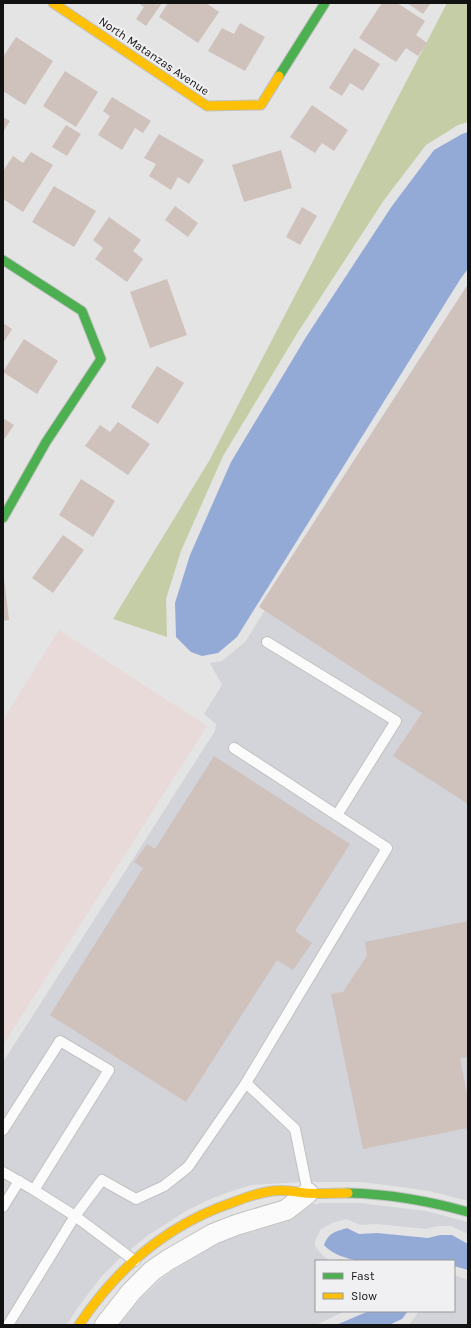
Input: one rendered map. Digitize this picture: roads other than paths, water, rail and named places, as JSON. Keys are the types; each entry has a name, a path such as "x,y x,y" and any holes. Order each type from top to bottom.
{"street":[{"name":"North Matanzas Avenue","path":"53,3 207,106 260,106 325,3"},
{"path":"3,260 82,311 101,359 46,442 3,518"},
{"path":"79,1325 97,1299 134,1261 155,1244 192,1220 230,1202 279,1190 308,1193 327,1192 386,1195 427,1201 468,1212"},
{"path":"105,1325 131,1292 168,1260 213,1234 236,1225 286,1210 308,1193"}],"lane":[{"path":"267,642 396,721 337,815"},
{"path":"8,1325 75,1216 102,1180 136,1199 164,1186 188,1167 246,1083 388,848 234,748"},
{"path":"3,1130 60,1041 109,1070 34,1190"},
{"path":"246,1083 295,1129 308,1193"},
{"path":"3,1172 75,1216 134,1261 149,1275"},
{"path":"3,1207 19,1181"}],"water":[{"path":"468,132 468,269 237,637 218,653 202,656 191,652 176,637 175,603 190,555 231,462 306,337 392,206 434,150"},
{"path":"347,1228 359,1234 377,1233 428,1238 440,1235 452,1235 468,1244 468,1270 455,1266 455,1260 356,1260 345,1257 336,1254 324,1245 328,1237"},
{"path":"367,1312 407,1312 402,1319 389,1325 336,1325"}]}
